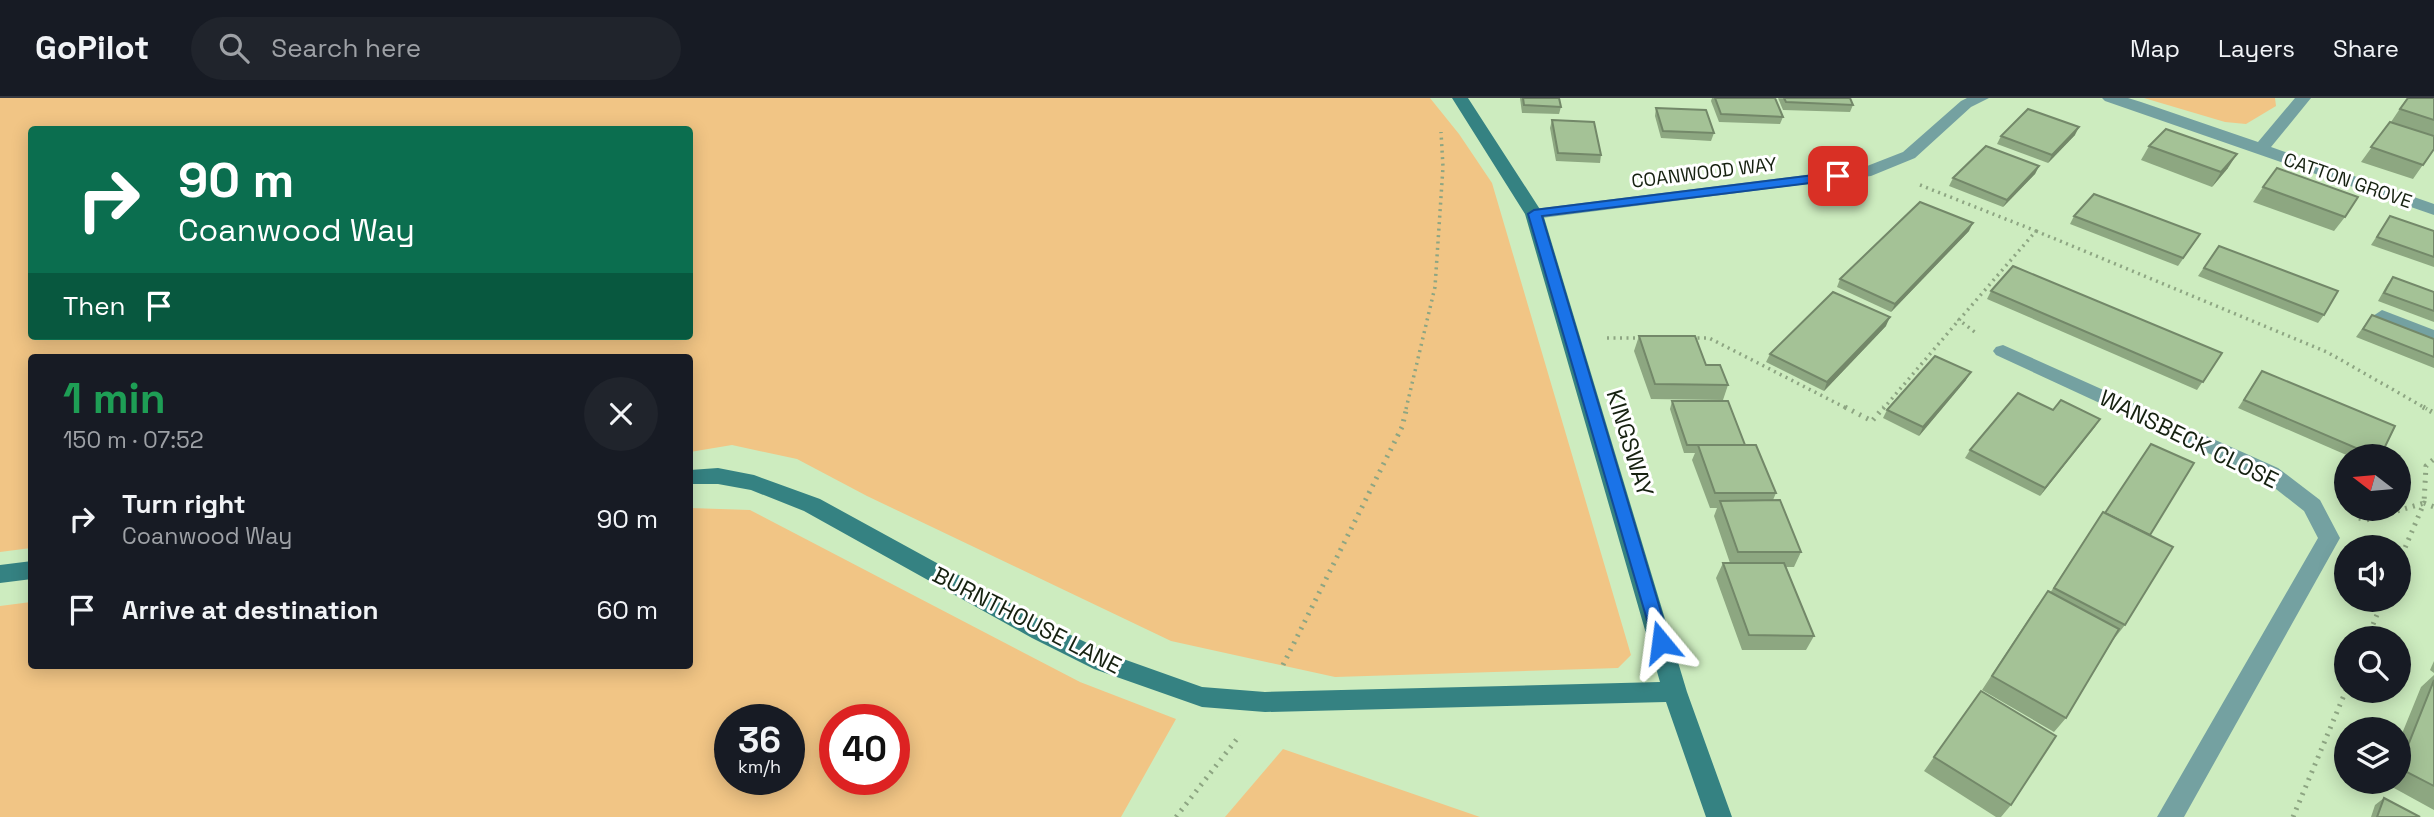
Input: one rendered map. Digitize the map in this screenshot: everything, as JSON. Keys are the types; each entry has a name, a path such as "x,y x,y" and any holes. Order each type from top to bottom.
{"street":[{"name":"COANWOOD WAY","path":"1534,214 1865,173 1909,155 1966,104 1981,98"},
{"path":"2110,98 2136,104 2262,149 2302,98"},
{"name":"KINGSWAY","path":"1461,99 1534,214 1675,692 1719,817"},
{"name":"CATTON GROVE","path":"2262,149 2434,210"},
{"path":"2382,316 2434,337"},
{"name":"WANSBECK CLOSE","path":"2003,351 2270,473 2312,506 2329,538 2170,817"},
{"name":"BURNTHOUSE LANE","path":"693,477 718,476 754,483 812,505 1103,663 1202,697 1265,702 1675,692"},
{"path":"0,574 28,570"}],"path":[{"path":"1176,817 1265,702 1402,426 1434,287 1443,167 1441,117 1461,99"},
{"path":"1878,169 2036,231 2327,352 2434,413"},
{"path":"1682,338 1709,338 1872,421 2036,231"},
{"path":"1959,320 2003,351"},
{"path":"1572,338 1654,338"},
{"path":"2410,535 2424,503 2426,466 2434,459"},
{"path":"2312,506 2365,520 2424,503 2434,507"},
{"path":"2293,817 2341,703"}],"shaded area":[{"path":"0,98 1430,98 1459,134 1492,183 1631,655 1618,668 1335,677 1171,641 867,496 797,459 732,445 693,452 693,354 28,354 28,548 0,552"},
{"path":"2144,98 2275,98 2276,106 2246,124 2225,122"},
{"path":"693,508 750,510 1080,682 1176,719 1121,817 0,817 0,606 28,602 28,669 693,669"},
{"path":"1283,749 1480,817 1225,817"}],"building":[{"path":"1523,98 1559,98 1561,107 1524,105"},
{"path":"1715,98 1775,98 1783,117 1721,114"},
{"path":"1784,98 1850,98 1853,105 1786,102"},
{"path":"2408,98 2434,98 2434,120 2400,109"},
{"path":"1656,108 1706,110 1714,133 1663,131"},
{"path":"2028,109 2079,127 2052,155 2001,136"},
{"path":"1552,120 1594,122 1601,155 1558,153"},
{"path":"2390,122 2434,136 2434,149 2423,165 2371,147"},
{"path":"2166,129 2237,154 2221,172 2149,146"},
{"path":"1986,146 2039,166 2007,200 1953,178"},
{"path":"2277,168 2358,197 2345,217 2263,187"},
{"path":"2094,194 2200,234 2183,258 2074,216"},
{"path":"1920,202 1973,223 1895,304 1840,279"},
{"path":"2390,216 2434,231 2434,257 2377,237"},
{"path":"2219,246 2338,291 2324,315 2204,268"},
{"path":"2013,266 2222,353 2203,382 1991,291"},
{"path":"2393,277 2434,292 2434,311 2384,293"},
{"path":"1833,292 1890,317 1827,382 1770,354"},
{"path":"2372,315 2434,339 2434,357 2363,329"},
{"path":"1639,336 1695,336 1706,365 1720,365 1728,385 1655,384"},
{"path":"1935,356 1971,372 1923,427 1887,410"},
{"path":"2262,371 2395,426 2386,444 2347,444 2244,400"},
{"path":"2018,393 2053,410 2061,400 2100,419 2045,488 1970,450"},
{"path":"1672,401 1728,401 1745,445 1687,445"},
{"path":"2151,444 2194,463 2150,535 2105,513"},
{"path":"1698,445 1756,445 1776,493 1715,493"},
{"path":"1780,500 1801,552 1738,552 1720,501"},
{"path":"2103,512 2173,547 2125,625 2054,588"},
{"path":"1723,563 1784,563 1814,636 1749,635"},
{"path":"2048,591 2119,629 2066,718 1992,676"},
{"path":"2434,680 2434,786 2411,774 2411,738"},
{"path":"1981,691 2056,736 2011,805 1934,757"},
{"path":"2384,798 2420,817 2377,817"}],"route":[{"path":"1661,642 1534,214 1838,176"}]}
